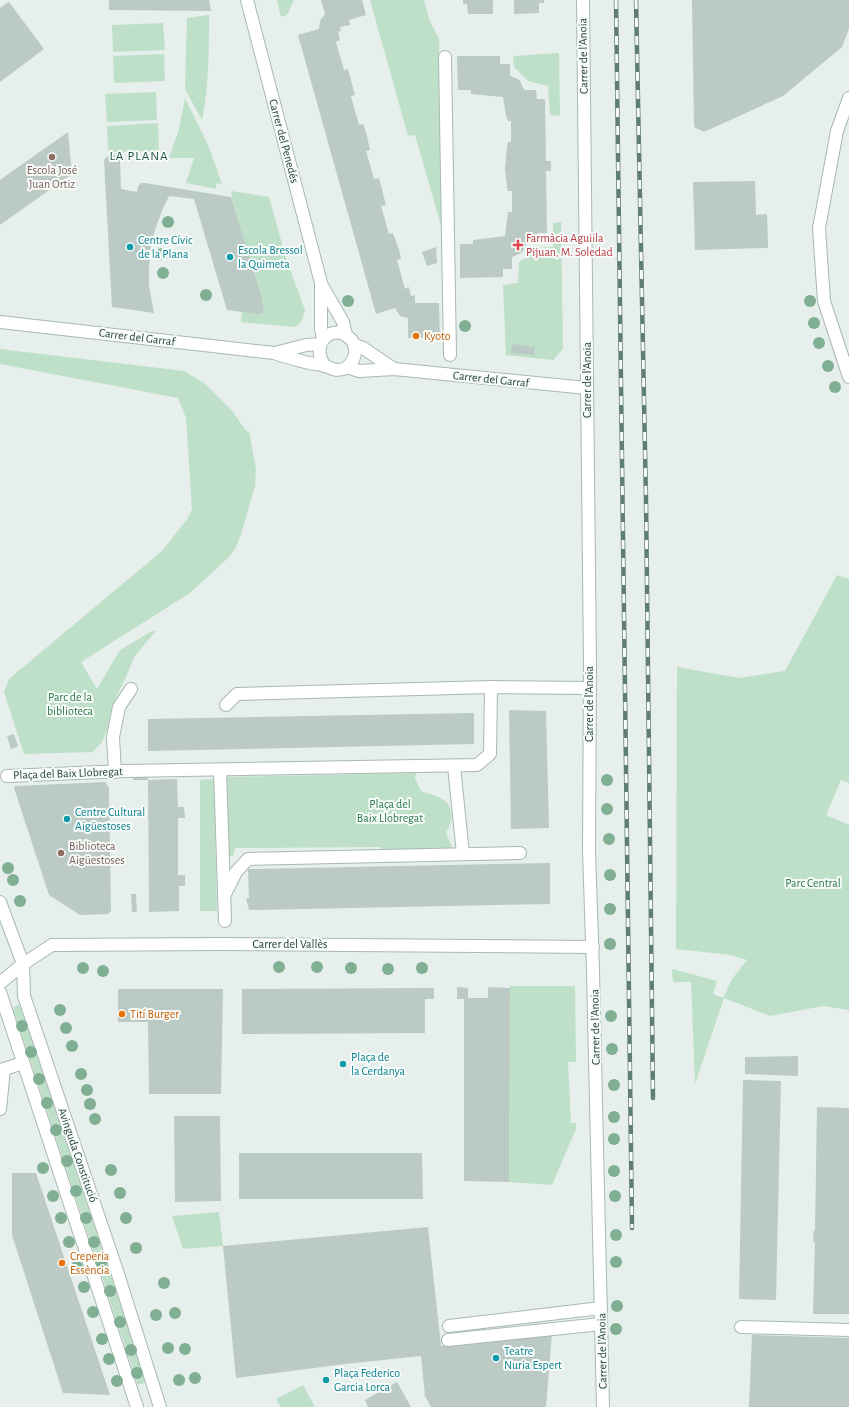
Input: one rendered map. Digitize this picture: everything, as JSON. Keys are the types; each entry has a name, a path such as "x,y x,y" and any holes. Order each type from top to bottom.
{"street":[{"name":"Carrer del Penedés","path":"247,0 321,283 344,322 346,335"},
{"name":"Carrer de l'Anoia","path":"583,0 587,388 589,851 593,947 603,1407"},
{"path":"445,57 450,355"},
{"path":"849,98 837,132 819,228 824,301 849,376"},
{"name":"Carrer del Penedés","path":"321,283 320,329 322,342"},
{"name":"Carrer del Garraf","path":"0,322 274,354 336,370 347,367 359,371 394,369 587,388"},
{"name":"Carrer del Garraf","path":"274,354 322,342 328,335 340,333 346,335 354,345 363,348 394,369"},
{"path":"322,342 319,356 325,366"},
{"path":"347,367 355,358 354,345"},
{"path":"226,705 237,694 491,687 589,688"},
{"name":"Plaça del Baix Llobregat","path":"7,776 115,772 477,765 490,754 491,687"},
{"path":"115,772 113,736 119,707 131,689"},
{"path":"454,766 463,854"},
{"path":"220,770 225,921"},
{"path":"224,896 236,872 248,859 520,853"},
{"name":"Avinguda Constitució","path":"0,902 23,964 24,996 115,1263 160,1407"},
{"name":"Carrer del Vallès","path":"0,983 23,964 52,945 220,944 593,947"},
{"name":"Avinguda Constitució","path":"0,992 137,1407"},
{"path":"0,1109 4,1069 23,1063"},
{"path":"449,1326 601,1308"},
{"path":"448,1340 601,1324"},
{"path":"741,1327 849,1330"}],"green space":[{"path":"277,0 294,0 287,15 281,17"},
{"path":"370,0 424,0 429,19 439,39 442,229 415,135 408,136"},
{"path":"209,15 209,55 202,120 185,89 187,18"},
{"path":"163,23 165,50 113,52 112,25"},
{"path":"559,53 560,116 550,115 548,86 528,81 514,67 513,56"},
{"path":"164,54 165,81 114,83 113,56"},
{"path":"156,92 157,120 107,122 105,94"},
{"path":"185,98 209,147 222,184 215,183 217,189 186,183 194,158 169,158 179,129"},
{"path":"158,123 159,151 108,152 107,126"},
{"path":"231,191 269,197 286,258 305,310 302,320 294,327 241,322 242,312 261,314 264,309 231,197"},
{"path":"561,222 563,349 553,360 506,355 503,285 518,283 519,262 530,255 533,248 553,247 553,223"},
{"name":"Parc de la biblioteca","path":"0,349 184,371 204,383 233,412 246,431 249,431 256,469 255,486 242,531 236,547 229,557 190,593 81,662 97,689 120,650 154,630 155,632 134,657 113,704 107,730 102,742 93,752 24,754 4,692 9,679 162,551 188,518 192,509 186,418 178,398 0,364"},
{"name":"Parc Central","path":"837,575 849,579 849,783 841,780 826,815 849,825 849,1010 823,1006 770,1016 724,998 695,1084 691,982 673,982 672,969 717,981 713,994 723,998 732,979 747,960 731,955 676,949 677,667 739,678 785,671"},
{"name":"Plaça del Baix Llobregat","path":"416,773 415,778 421,791 440,798 446,802 451,810 452,814 449,828 446,832 454,853 389,854 380,847 235,848 233,856 228,856 226,777"},
{"path":"214,779 217,911 200,911 200,780"},
{"path":"510,986 575,986 576,1062 568,1062 571,1123 576,1123 576,1129 552,1185 509,1182"},
{"path":"17,1005 20,1006 147,1382 138,1385 14,1011 14,1007"},
{"path":"219,1212 223,1246 183,1249 172,1216"},
{"path":"303,1385 315,1407 281,1407 276,1399"}],"building":[{"path":"109,0 209,0 211,11 109,10"},
{"path":"321,0 362,0 366,15 349,20 350,25 340,27 341,31 338,32 340,40 336,42 344,70 348,69 355,95 351,96 359,125 363,124 366,132 370,150 366,151 374,179 379,178 386,205 381,206 389,234 393,233 399,250 401,259 397,260 405,289 409,287 411,296 415,295 415,303 439,303 440,337 408,338 408,318 400,316 395,308 376,314 298,35 319,29 320,21 325,14"},
{"path":"463,0 493,0 493,14 468,14 467,4 463,4"},
{"path":"514,0 544,0 544,3 539,3 539,13 514,14"},
{"path":"692,0 849,0 849,29 842,47 783,96 704,132 694,127"},
{"path":"9,2 44,49 0,82 0,8"},
{"path":"457,56 500,56 500,64 510,64 510,76 520,81 524,90 536,90 537,99 545,99 546,161 551,161 551,171 546,171 547,233 538,233 539,243 526,243 525,248 521,253 512,257 512,269 503,269 503,277 460,278 460,244 473,244 473,240 505,236 508,212 512,212 512,191 508,191 505,169 507,146 508,142 511,142 511,121 508,121 506,115 503,97 471,94 471,90 458,90"},
{"path":"68,132 72,174 0,225 0,180"},
{"path":"114,154 119,157 120,161 121,189 137,192 138,186 141,183 145,183 231,197 262,299 264,309 261,314 227,310 194,199 169,196 154,233 150,251 149,286 154,313 112,307 104,160 109,155"},
{"path":"755,181 756,215 767,214 768,248 695,250 693,182"},
{"path":"436,247 437,263 427,266 422,252"},
{"path":"512,344 535,347 534,355 511,353"},
{"path":"509,710 546,711 549,828 511,829"},
{"path":"474,713 474,744 148,751 148,719"},
{"path":"14,734 18,746 11,749 7,736"},
{"path":"133,775 148,776 148,780 133,780"},
{"path":"177,779 178,807 184,807 185,818 178,818 178,875 185,875 185,886 179,886 179,911 149,912 148,780"},
{"name":"Centre Cultural Aigüestoses","path":"105,782 109,788 111,911 108,914 80,915 49,895 14,788 15,786"},
{"path":"550,863 550,904 249,910 246,898 249,898 248,869"},
{"path":"131,894 136,894 137,912 132,912"},
{"path":"457,987 468,988 468,998 488,998 488,987 510,988 509,1182 464,1181 464,999 457,999"},
{"path":"434,988 434,999 425,999 425,1033 242,1034 242,989"},
{"path":"118,989 223,989 221,1094 149,1094 148,1022 118,1022"},
{"path":"798,1056 798,1076 745,1074 745,1057"},
{"path":"743,1080 781,1081 776,1300 739,1299"},
{"path":"817,1107 849,1108 849,1314 813,1314 815,1242 813,1242 815,1230"},
{"path":"174,1116 220,1116 221,1201 175,1202"},
{"path":"239,1153 422,1153 423,1199 239,1199"},
{"path":"12,1173 36,1173 110,1395 63,1393 12,1235"},
{"path":"428,1227 441,1346 552,1333 546,1407 431,1407 425,1396 421,1356 236,1378 223,1246"},
{"path":"752,1335 849,1338 849,1407 749,1407"},
{"path":"397,1382 411,1407 368,1407 365,1400"}],"railway":[{"path":"616,0 632,1228"},
{"path":"636,0 646,500 653,1098"}],"place":[{"name":"Escola José Juan Ortiz","path":"52,157"},
{"name":"Farmàcia Aguiila Pijuan, M. Soledad","path":"518,245"},
{"name":"Centre Cívic de la Plana","path":"130,247"},
{"name":"Escola Bressol la Quimeta","path":"230,257"},
{"name":"Kyoto","path":"416,336"},
{"name":"Centre Cultural Aigüestoses","path":"67,819"},
{"name":"Biblioteca Aigüestoses","path":"61,853"},
{"name":"Tití Burger","path":"122,1014"},
{"name":"Plaça de la Cerdanya","path":"343,1064"},
{"name":"Creperia Essència","path":"62,1263"},
{"name":"Teatre Nuria Espert","path":"496,1358"},
{"name":"Plaça Federico Garcia Lorca","path":"326,1380"}],"district":[{"name":"LA PLANA","path":"139,155"}]}
